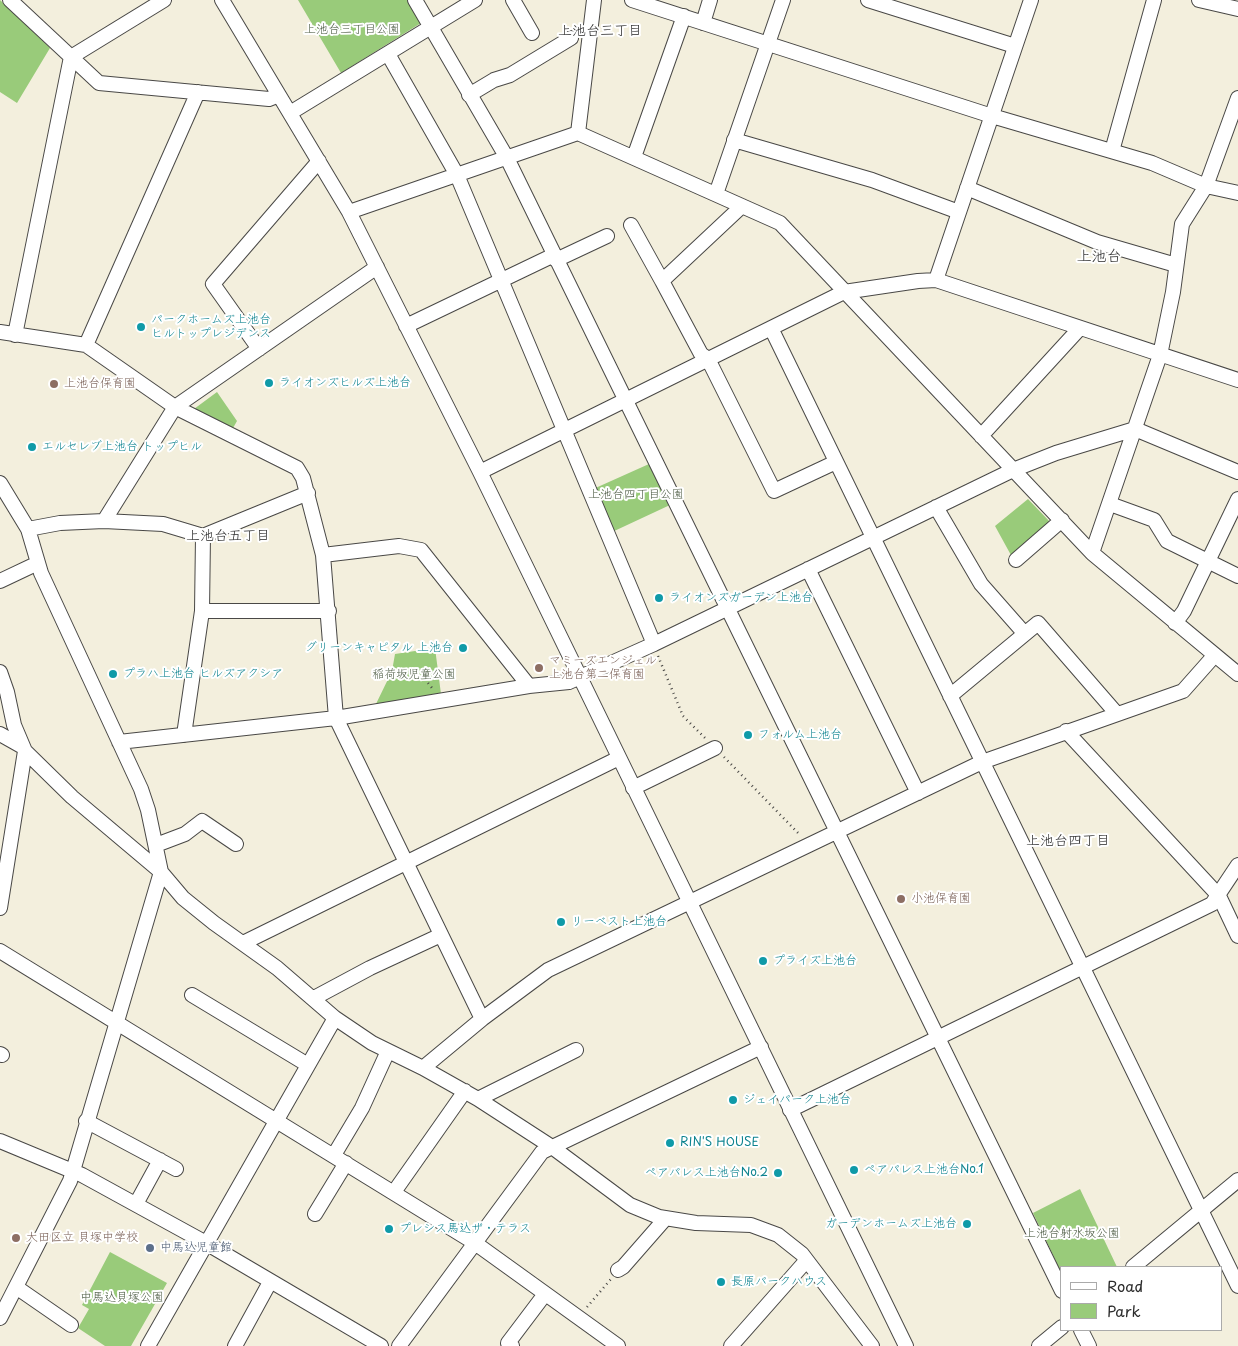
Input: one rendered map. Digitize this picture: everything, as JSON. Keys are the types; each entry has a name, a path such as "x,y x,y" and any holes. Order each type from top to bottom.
{"street":[{"path":"10,0 99,83 269,99 279,95"},
{"path":"15,335 71,57 164,0"},
{"path":"222,0 349,212 377,267 480,472 906,1346"},
{"path":"415,0 507,158 1060,1287"},
{"path":"290,113 475,0"},
{"path":"513,0 532,33"},
{"path":"578,133 594,0"},
{"path":"632,0 992,116 1152,163 1206,186 1238,193"},
{"path":"703,23 710,0"},
{"path":"716,194 783,0"},
{"path":"868,0 1015,46"},
{"path":"936,280 1031,0"},
{"path":"1112,151 1154,0"},
{"path":"1199,0 1238,9"},
{"path":"634,157 684,16"},
{"path":"470,95 494,80 510,75 571,38"},
{"path":"388,54 457,176 654,644"},
{"path":"86,346 198,92"},
{"path":"1092,553 1160,355 1182,224 1206,186 1238,98"},
{"path":"349,212 578,133 780,223 1092,553 1238,674"},
{"path":"734,140 872,180 958,212"},
{"path":"260,348 213,284 319,161"},
{"path":"967,188 1097,242 1176,265"},
{"path":"662,281 742,206"},
{"path":"631,225 701,354 708,359 774,491 836,462"},
{"path":"406,326 501,280 607,236"},
{"path":"104,521 175,408 377,267"},
{"path":"480,472 844,292 936,280 1238,380"},
{"path":"771,328 1238,1286"},
{"path":"981,436 1080,328"},
{"path":"0,332 86,346 175,408 297,468 308,493 323,555 329,610 336,718 482,1019"},
{"path":"120,742 336,718 529,686 569,682 654,644 1013,470 1056,453 1135,429 1238,472"},
{"path":"0,483 28,529 38,563 81,662 141,789 161,872 86,1121 73,1171 0,1318"},
{"path":"28,529 60,523 104,521 163,524 203,536 308,493"},
{"path":"1175,623 1208,562 1238,499"},
{"path":"1110,504 1154,520 1167,541 1238,576"},
{"path":"936,507 981,584 1025,634"},
{"path":"1016,560 1062,520"},
{"path":"184,736 202,611 203,536"},
{"path":"323,555 399,546 421,550 529,686"},
{"path":"0,581 38,563"},
{"path":"808,569 918,793"},
{"path":"202,611 329,610"},
{"path":"950,696 1038,623 1117,714"},
{"path":"423,1068 482,1019 548,970 982,762 1183,691 1214,656"},
{"path":"0,672 7,692 14,725 24,749 0,908"},
{"path":"1066,731 1219,896 1238,936"},
{"path":"0,734 24,749 72,797 161,872 183,898 314,998 335,1018 372,1043 423,1068 478,1099 552,1147 630,1205 665,1218 696,1223 751,1225 778,1235 796,1248 871,1346"},
{"path":"633,788 715,748"},
{"path":"243,943 618,758"},
{"path":"156,845 185,834 202,821 236,844"},
{"path":"790,1110 1212,904 1238,865"},
{"path":"314,998 370,968 441,935"},
{"path":"0,952 117,1021 475,1243 618,1346"},
{"path":"192,995 308,1065"},
{"path":"148,1346 335,1018"},
{"path":"399,1346 542,1152 761,1047"},
{"path":"478,1099 576,1050"},
{"path":"315,1214 388,1051"},
{"path":"394,1192 465,1091"},
{"path":"86,1121 176,1170"},
{"path":"0,1142 73,1171 136,1204 381,1346"},
{"path":"136,1204 160,1160"},
{"path":"1134,1266 1238,1180"},
{"path":"618,1270 623,1267 665,1218"},
{"path":"731,1346 806,1261"},
{"path":"235,1346 270,1282"},
{"path":"16,1287 71,1326"},
{"path":"512,1346 508,1343 545,1294"},
{"path":"1039,1346 1060,1329"},
{"path":"1082,1331 1089,1346"}],"path":[{"path":"578,1318 618,1270"}],"green space":[{"path":"0,0 50,48 17,103 0,92"},
{"name":"上池台三丁目公園","path":"298,0 407,0 421,23 341,73"},
{"path":"217,392 237,421 233,428 194,409"},
{"name":"上池台四丁目公園","path":"649,464 670,505 610,533 591,490"},
{"path":"1028,499 1051,523 1012,557 995,526"},
{"name":"稲荷坂児童公園","path":"435,648 441,694 375,706 392,671 395,654"},
{"name":"上池台射水坂公園","path":"1080,1189 1117,1266 1060,1266 1060,1270 1033,1213"},
{"name":"中馬込貝塚公園","path":"110,1252 167,1283 131,1346 105,1346 78,1328 89,1309 82,1305"}],"place":[{"name":"パークホームズ上池台 ヒルトップレジデンス","path":"141,327"},
{"name":"ライオンズヒルズ上池台","path":"269,383"},
{"name":"上池台保育園","path":"54,384"},
{"name":"エルセレブ上池台 トップヒル","path":"32,447"},
{"name":"ライオンズガーデン上池台","path":"659,598"},
{"name":"グリーンキャピタル 上池台","path":"463,648"},
{"name":"マミーズエンジェル 上池台第二保育園","path":"539,668"},
{"name":"プラハ上池台 ヒルズアクシア","path":"113,674"},
{"name":"フォルム上池台","path":"748,735"},
{"name":"小池保育園","path":"901,899"},
{"name":"リーベスト上池台","path":"561,922"},
{"name":"プライズ上池台","path":"763,961"},
{"name":"ジェイパーク上池台","path":"733,1100"},
{"name":"RIN'S HOUSE","path":"670,1143"},
{"name":"ペアパレス上池台No.1","path":"854,1170"},
{"name":"ペアパレス上池台No.2","path":"778,1173"},
{"name":"ガーデンホームズ上池台","path":"967,1224"},
{"name":"プレシス馬込ザ・テラス","path":"389,1229"},
{"name":"大田区立 貝塚中学校","path":"16,1238"},
{"name":"中馬込児童館","path":"150,1248"},
{"name":"長原パークハウス","path":"721,1282"}],"district":[{"name":"上池台三丁目","path":"600,31"},
{"name":"上池台","path":"1099,257"},
{"name":"上池台五丁目","path":"228,536"},
{"name":"上池台四丁目","path":"1068,841"}]}
